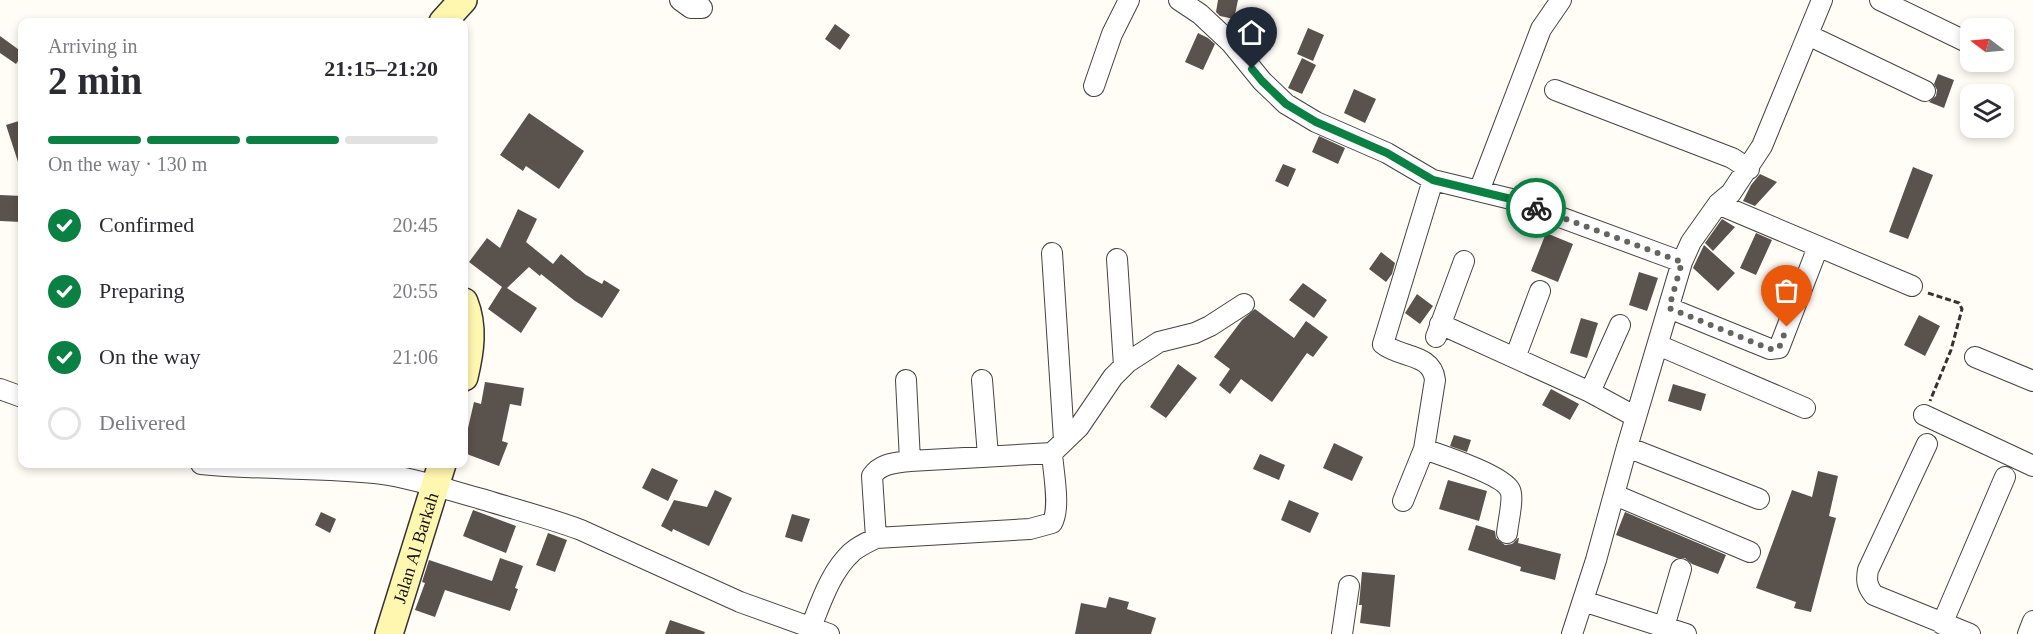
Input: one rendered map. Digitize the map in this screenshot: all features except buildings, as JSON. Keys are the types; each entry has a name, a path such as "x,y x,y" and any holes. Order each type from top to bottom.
{"street":[{"path":"447,18 464,0"},
{"path":"680,0 691,8 702,8"},
{"path":"1094,86 1112,34 1129,0"},
{"path":"1179,0 1200,14 1231,43 1262,81 1286,104 1316,122 1387,153 1433,180 1511,199 1682,262"},
{"path":"1479,191 1541,29 1561,0"},
{"path":"1572,634 1615,495 1682,262 1691,242 1718,204 1731,193 1762,146 1822,0"},
{"path":"1880,0 1960,39"},
{"path":"1808,35 1924,91"},
{"path":"1555,90 1732,158 1749,168"},
{"path":"1403,501 1424,449 1435,380 1434,372 1425,362 1383,344 1433,180"},
{"path":"1718,204 1912,286"},
{"path":"1669,308 1770,349 1779,348 1818,247"},
{"path":"255,468 360,472 409,479 439,474 581,530 740,602 820,631 827,590 846,558 854,550 876,538 1030,529 1052,523 1056,505 1058,447 1052,254"},
{"path":"1117,259 1124,366"},
{"path":"1464,261 1438,330 1515,358 1590,392 1636,417"},
{"path":"1515,358 1540,291"},
{"path":"876,538 872,476 877,469 887,464 910,461 988,456 1058,447 1079,427 1102,391 1124,366 1141,352 1159,342 1196,333 1244,304"},
{"path":"468,319 470,327 468,356"},
{"path":"1590,392 1620,325"},
{"path":"1658,345 1805,408"},
{"path":"1975,357 2033,381"},
{"path":"906,380 910,461"},
{"path":"982,380 988,456"},
{"path":"0,389 18,396"},
{"path":"1924,415 2033,466"},
{"path":"1927,444 1868,570 1866,579 1874,595 1970,634"},
{"path":"1627,447 1759,499"},
{"path":"1424,449 1471,466 1505,484 1510,490 1511,497 1507,532"},
{"name":"Jalan Al Barkah","path":"389,634 439,474"},
{"path":"1942,624 2005,477"},
{"path":"1615,495 1750,552"},
{"path":"1664,627 1681,569"},
{"path":"1341,634 1349,586"},
{"path":"1583,601 1686,634"},
{"path":"2028,634 2033,621"}],"path":[{"path":"1912,286 1959,303 1962,309 1951,350 1924,415"}],"way so far":[{"path":"1536,208 1682,262 1669,308 1770,349 1779,348 1787,327"}],"route":[{"path":"1252,69 1286,104 1316,122 1387,153 1433,180 1511,199 1536,208"}]}
